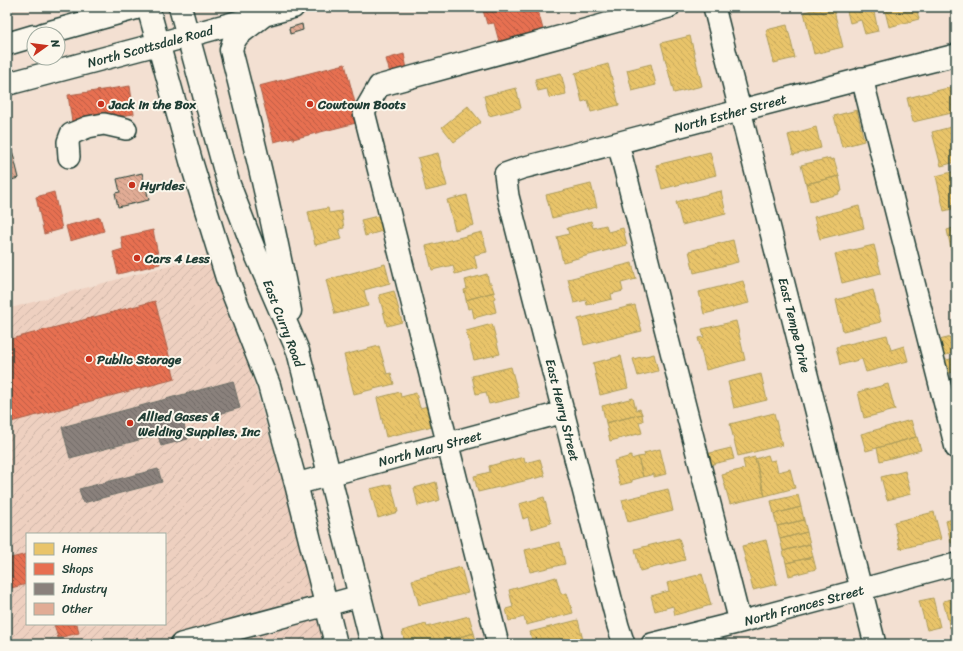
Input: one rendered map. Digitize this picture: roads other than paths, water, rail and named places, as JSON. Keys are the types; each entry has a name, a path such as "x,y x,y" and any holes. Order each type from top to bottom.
{"main road":[{"path":"66,28 140,7"},
{"path":"148,7 191,161 227,278 269,385 296,484 336,644"},
{"name":"East Curry Road","path":"180,7 228,182 255,252 298,351 372,644"},
{"name":"North Scottsdale Road","path":"7,84 293,7"},
{"path":"264,15 238,35 231,50 253,137 278,248 298,351"},
{"path":"7,44 26,38"}],"street":[{"path":"498,644 364,112 379,86 669,7"},
{"name":"East Tempe Drive","path":"714,7 875,644"},
{"name":"North Esther Street","path":"505,174 522,168 862,78 956,55"},
{"path":"862,78 956,448"},
{"path":"69,157 68,142 71,134 88,127 104,124 126,129"},
{"path":"618,143 740,622"},
{"name":"East Henry Street","path":"505,174 508,196 618,626 624,644"},
{"name":"North Mary Street","path":"296,484 564,412"},
{"name":"North Frances Street","path":"652,644 956,564"},
{"path":"181,644 360,596"}],"place":[{"name":"Jack in the Box","path":"101,104"},
{"name":"Cowtown Boots","path":"310,104"},
{"name":"Hyrides","path":"132,185"},
{"name":"Cars 4 Less","path":"137,258"},
{"name":"Public Storage","path":"89,359"},
{"name":"Allied Gases & Welding Supplies, Inc","path":"130,423"}]}
